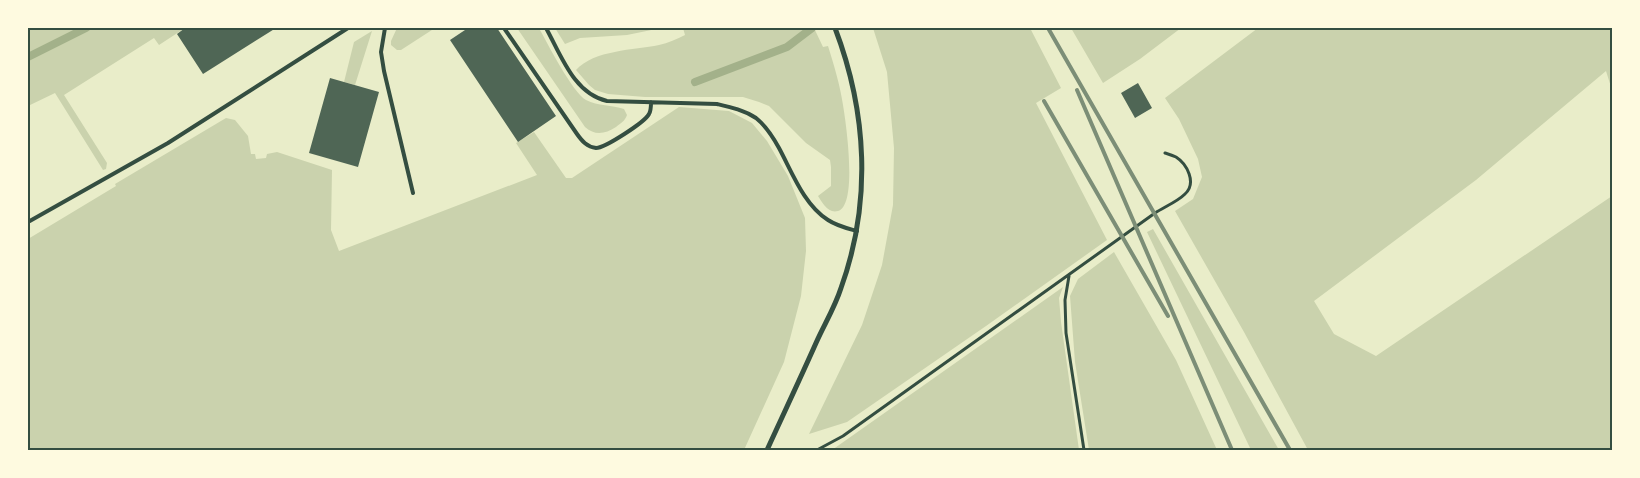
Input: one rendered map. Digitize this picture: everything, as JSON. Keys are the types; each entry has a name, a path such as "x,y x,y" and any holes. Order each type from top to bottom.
{"street":[{"path":"767,450 841,289 857,231 862,191 861,132 854,89 845,53 835,28"}],"lane":[{"path":"28,222 168,143 348,28"},
{"path":"386,28 382,52 384,70 413,193"},
{"path":"504,28 581,140 589,146 602,147 637,125 649,114 651,102"},
{"path":"546,28 572,76 588,94 599,100 607,102 716,104 732,107 752,116 770,133 806,197 818,212 836,224 857,231"}],"path":[{"path":"818,450 843,436 1155,213 1186,194 1190,187 1187,170 1174,156 1164,153"},
{"path":"1069,276 1065,300 1066,334 1084,450"}],"green space":[{"path":"28,28 185,28 159,45 154,38 64,95 107,163 106,169 103,170 55,93 28,106"},
{"path":"397,28 435,28 401,50 397,50 391,45 391,41"},
{"path":"517,28 539,28 561,67 581,96 591,102 624,109 627,115 624,120 616,127 604,132 596,133 585,127"},
{"path":"555,28 661,28 627,35 580,38 565,44"},
{"path":"683,28 814,28 823,47 828,46 843,105 849,180 848,194 844,205 838,211 828,209 818,196 831,186 830,160 806,143 769,106 743,97 645,97 608,94 595,90 576,70 593,58 672,41 685,35"},
{"path":"873,28 1030,28 1061,88 1036,103 1107,240 847,422 809,434 862,325 882,265 893,205 894,148 887,72"},
{"path":"1071,28 1181,28 1140,59 1103,83"},
{"path":"1258,28 1612,28 1612,90 1606,71 1476,180 1314,301 1334,334 1376,356 1612,196 1612,450 1308,450 1175,211 1193,199 1202,177 1198,159 1179,119 1165,98"},
{"path":"372,31 355,85 344,82 354,42"},
{"path":"679,107 729,111 752,123 767,141 788,176 805,218 806,251 801,296 784,362 744,450 28,450 28,239 116,186 115,184 226,118 235,120 248,136 251,154 255,154 256,159 266,158 267,154 277,152 332,170 331,230 339,251 537,175 516,143 534,132 566,178 572,178"},
{"path":"1153,229 1279,450 1251,450 1147,232"},
{"path":"1114,252 1176,360 1217,450 1089,450 1075,362 1070,296 1078,279"},
{"path":"1063,287 1059,298 1061,322 1079,450 832,450"}],"building":[{"path":"185,28 276,28 203,74 177,34"},
{"path":"468,28 497,28 556,116 518,142 450,40"},
{"path":"330,78 379,92 358,167 309,153"},
{"path":"1138,83 1152,108 1135,118 1121,93"}],"waterway":[{"path":"28,57 86,28"},
{"path":"695,82 787,47 812,28"}],"railway":[{"path":"1048,28 1290,450"},
{"path":"1077,90 1232,450"},
{"path":"1044,101 1168,316"}]}
